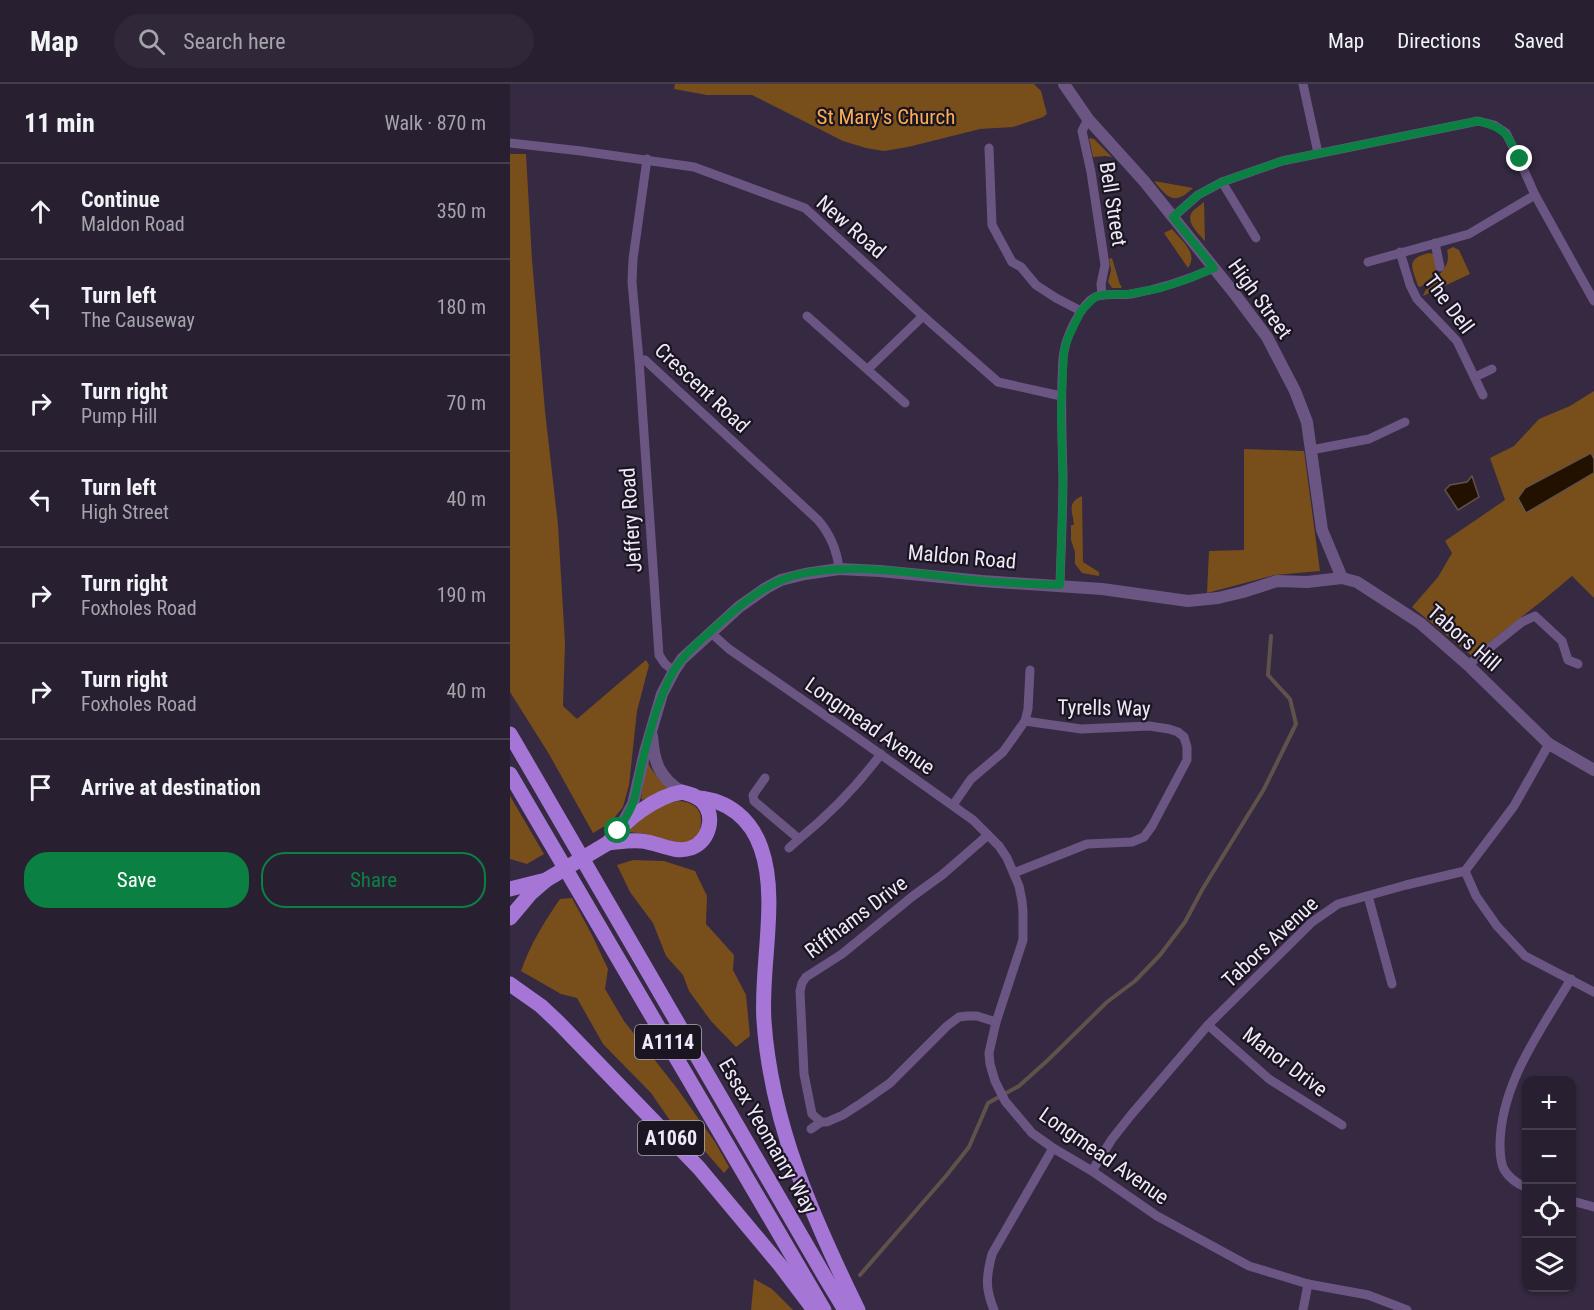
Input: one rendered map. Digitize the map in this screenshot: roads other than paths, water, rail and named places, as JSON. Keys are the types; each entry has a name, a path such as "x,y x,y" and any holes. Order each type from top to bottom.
{"main road":[{"name":"Essex Yeomanry Way","path":"510,734 845,1310"},
{"name":"Essex Yeomanry Way","path":"510,774 824,1310"},
{"name":"Maldon Road","path":"510,918 531,893 546,880 608,843 618,831 655,801 682,792 698,798 704,803 708,812 710,823 707,833 701,842 692,848 682,850 643,841 608,843"},
{"path":"698,798 717,801 733,809 754,834 764,856 768,881 764,1018 768,1063 774,1093 782,1127 807,1198 858,1310"},
{"name":"Maldon Road","path":"510,889 546,880"},
{"name":"A1060","path":"510,984 541,1006 559,1023 699,1168 780,1265 814,1310"}],"street":[{"name":"High Street","path":"1064,84 1088,119 1144,181 1214,268 1267,338 1282,364 1307,422 1322,530 1342,578"},
{"path":"1303,84 1318,153"},
{"name":"Bell Street","path":"1088,119 1082,131 1091,172 1105,265 1101,284 1102,295"},
{"path":"1173,217 1198,195 1222,182 1282,161 1478,121 1494,125 1506,133 1535,195 1594,301"},
{"name":"New Road","path":"510,143 647,159 694,167 805,208 998,382 1061,396"},
{"path":"989,148 992,225 1012,262 1021,267 1036,285 1081,311"},
{"name":"Crescent Road","path":"647,159 632,282 639,360 645,360 818,520 834,544 839,569"},
{"path":"1222,182 1256,238"},
{"name":"The Dell","path":"1368,262 1470,234 1535,195"},
{"name":"The Dell","path":"1434,243 1440,267"},
{"name":"The Dell","path":"1400,252 1410,285 1417,299 1457,341 1483,395"},
{"path":"1060,585 1063,487 1061,396 1064,351 1081,311 1095,297 1161,288 1214,268"},
{"path":"807,316 905,403"},
{"path":"868,369 923,316"},
{"name":"Jeffery Road","path":"639,360 659,654 665,664 674,671"},
{"path":"1475,377 1492,369"},
{"path":"1311,450 1369,439 1405,422"},
{"name":"Maldon Road","path":"618,831 633,804 651,729 662,694 674,671 682,659 710,632 754,596 781,580 839,569 880,571 1102,589 1188,601 1218,598 1277,581 1307,582 1342,578"},
{"name":"Tabors Hill","path":"1342,578 1357,582 1420,623 1468,665 1550,744 1594,770"},
{"path":"1468,665 1522,622 1535,616 1562,641 1568,660 1578,664"},
{"name":"Longmead Avenue","path":"710,632 738,655 973,820 999,846 1007,858 1018,886 1023,912 1023,940 996,1022 989,1053 990,1065 994,1081 1005,1101 1032,1133 1157,1216 1249,1266 1308,1284 1368,1295 1407,1310"},
{"name":"Tyrells Way","path":"952,805 971,778 1003,752 1025,721 1028,710 1030,670"},
{"name":"Tyrells Way","path":"1014,873 1087,844 1132,842 1143,837 1152,826 1186,760 1187,747 1184,737 1169,729 1149,726 1081,729 1025,721"},
{"name":"Maldon Road","path":"651,729 653,754 657,766 668,781 682,792"},
{"path":"1550,744 1514,806 1464,871 1476,896 1497,926 1525,956 1594,992"},
{"path":"789,848 847,796 881,754"},
{"path":"765,778 753,795 754,801 799,838"},
{"name":"Riffhams Drive","path":"821,1122 812,1114 804,1074 800,991 802,983 806,977 842,954 942,875 988,835"},
{"name":"Tabors Avenue","path":"1092,1171 1112,1139 1131,1115 1208,1025 1312,922 1338,904 1464,871"},
{"path":"1368,896 1392,984"},
{"path":"1522,1185 1514,1181 1505,1171 1502,1163 1500,1135 1504,1112 1516,1075 1570,980"},
{"path":"811,1129 821,1122 828,1122 843,1115 890,1083 959,1017 977,1016 996,1022"},
{"name":"Manor Drive","path":"1208,1025 1269,1078 1342,1125"},
{"path":"994,1310 987,1291 988,1271 993,1254 1053,1148"},
{"path":"1576,1202 1594,1207"},
{"path":"1303,1310 1308,1284"}],"waterway":[{"path":"860,1275 969,1147 988,1103 1019,1086 1107,1002 1135,981 1160,955 1185,922 1264,789 1296,724 1290,699 1268,675 1271,636"}],"park label":[{"name":"St Mary's Church","path":"886,117"}]}
